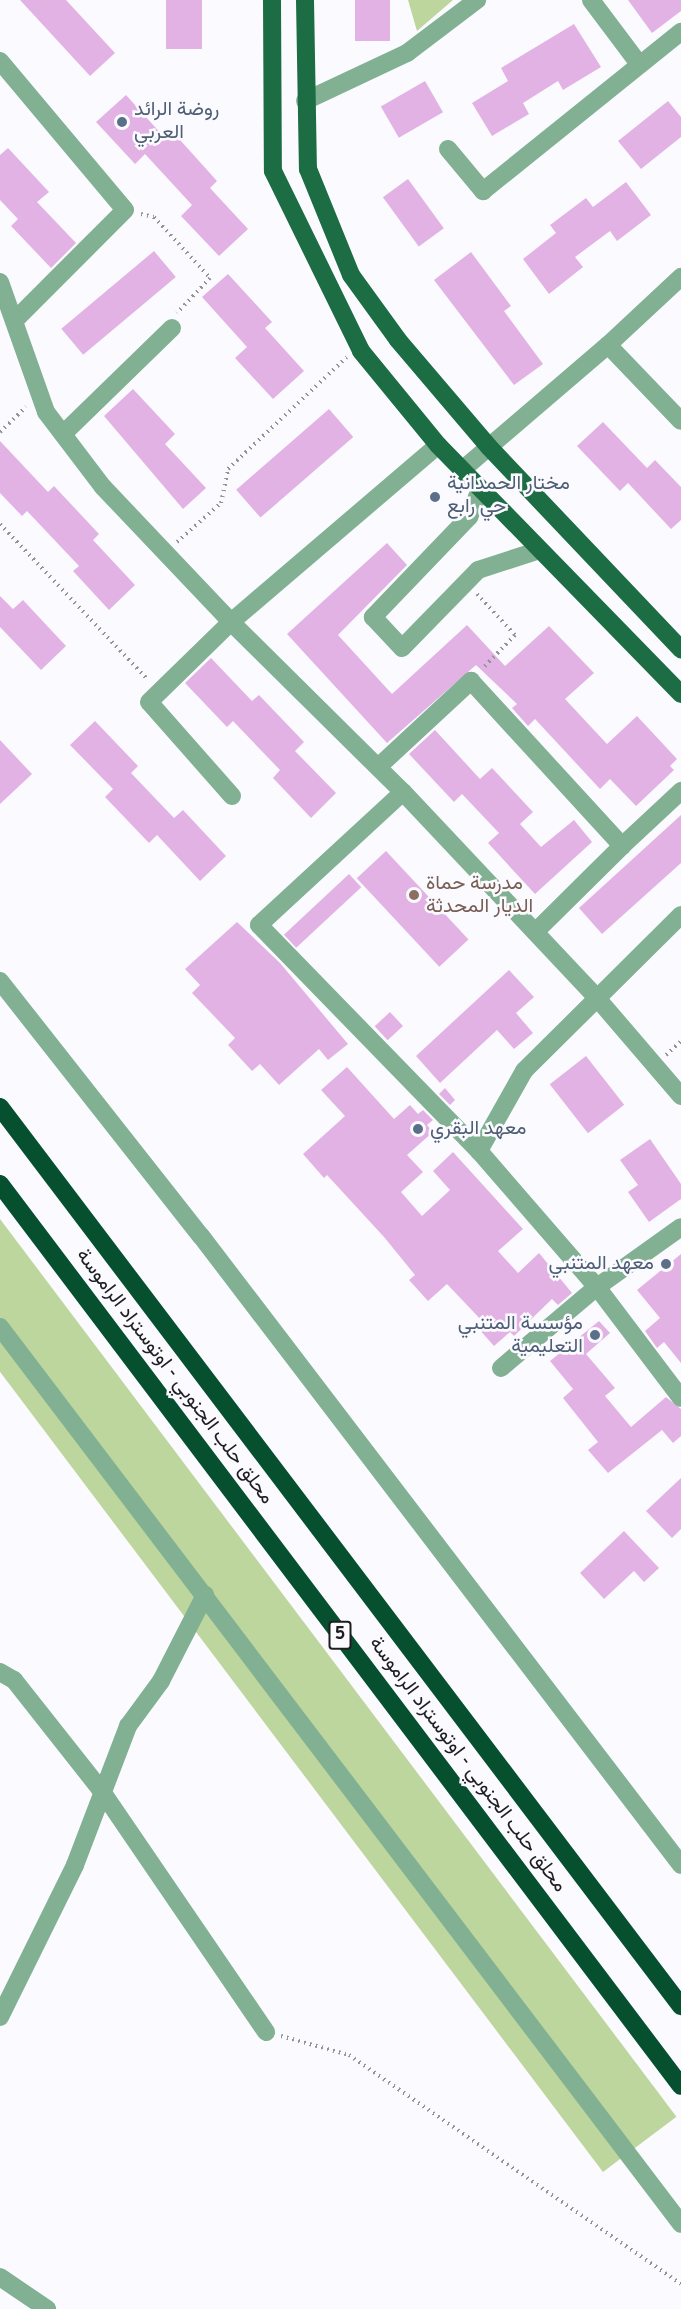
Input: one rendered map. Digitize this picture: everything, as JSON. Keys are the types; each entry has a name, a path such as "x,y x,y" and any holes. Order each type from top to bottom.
{"highway":[{"name":"محلق حلب الجنوبي - اوتوستراد الراموسة","path":"0,1107 681,2006"},
{"name":"محلق حلب الجنوبي - اوتوستراد الراموسة","path":"0,1184 681,2086"}],"main road":[{"path":"272,0 273,171 358,346 438,445 681,694"},
{"path":"305,0 308,169 351,275 398,340 489,447 681,649"}],"street":[{"path":"305,101 407,53 477,0"},
{"path":"591,0 639,64"},
{"path":"448,149 483,191 681,32"},
{"path":"0,62 125,210 14,321"},
{"path":"462,470 608,345 681,277"},
{"path":"0,282 46,412 104,487 231,622 404,792 597,998 681,1096"},
{"path":"63,435 172,328"},
{"path":"608,345 681,421"},
{"path":"232,796 149,702 231,622 438,445"},
{"path":"480,489 469,517 373,617 402,648 478,570 540,550"},
{"path":"378,767 471,681 622,846"},
{"path":"535,932 681,791"},
{"path":"404,792 259,926 479,1151 597,1287 681,1398"},
{"path":"479,1151 524,1071 681,915"},
{"path":"0,981 208,1245 681,1864"},
{"path":"501,1368 597,1287 681,1227"},
{"path":"0,1328 681,2224"},
{"path":"0,2017 75,1865 101,1790 128,1726 161,1681 205,1595"},
{"path":"0,1672 14,1680 101,1790 266,2032"},
{"path":"0,2277 47,2309"}],"path":[{"path":"125,210 154,217 210,278 178,309 172,328"},
{"path":"165,552 221,503 228,469 358,346"},
{"path":"0,432 39,393"},
{"path":"0,524 159,692"},
{"path":"466,583 515,635 471,681"},
{"path":"266,2032 349,2055 681,2284"}],"green space":[{"path":"408,0 453,0 417,31"},
{"path":"0,1219 676,2117 603,2172 0,1372"}],"building":[{"path":"20,0 66,0 115,53 90,76"},
{"path":"166,0 202,0 202,49 166,49"},
{"path":"355,0 390,0 390,41 355,41"},
{"path":"628,0 681,0 681,11 652,33"},
{"path":"574,24 601,67 563,90 558,81 523,103 529,114 492,136 472,103 508,81 501,68"},
{"path":"425,81 443,112 399,138 381,106"},
{"path":"126,95 165,138 172,131 217,181 210,188 248,229 219,256 181,216 192,205 145,154 135,164 96,122"},
{"path":"668,101 681,117 681,137 641,169 618,141"},
{"path":"8,148 49,192 37,202 76,243 51,268 11,226 18,219 0,200 0,155"},
{"path":"408,179 444,228 419,247 383,197"},
{"path":"626,182 651,215 617,241 610,231 575,257 583,267 549,294 523,259 556,233 550,225 586,198 593,207"},
{"path":"154,251 176,277 83,355 61,329"},
{"path":"471,252 511,306 504,311 543,364 514,385 434,280"},
{"path":"228,274 272,322 265,328 304,371 273,399 235,358 247,347 202,297"},
{"path":"133,389 175,434 165,444 206,488 183,509 104,416"},
{"path":"329,409 353,437 260,518 236,490"},
{"path":"603,422 647,468 655,460 681,487 681,520 671,529 628,483 620,491 577,446"},
{"path":"0,441 48,492 54,486 99,534 93,540 135,585 109,610 73,571 79,566 27,511 22,516 0,493"},
{"path":"387,543 407,565 338,635 392,694 467,625 505,666 549,626 594,673 565,699 607,744 637,716 677,759 670,766 674,770 636,806 610,779 600,789 535,719 528,726 512,708 517,704 476,665 387,743 287,634"},
{"path":"0,596 13,609 23,600 66,646 41,670 0,627"},
{"path":"211,658 252,701 259,695 304,742 295,751 336,793 311,818 273,778 280,770 233,721 227,727 185,683"},
{"path":"95,721 138,766 131,773 174,818 183,810 226,856 200,881 157,835 149,843 105,797 113,789 70,745"},
{"path":"435,730 480,779 492,768 533,812 520,824 541,847 574,820 592,842 535,894 488,843 499,833 462,794 454,802 409,754"},
{"path":"0,740 32,774 0,804"},
{"path":"681,815 681,863 602,934 579,908"},
{"path":"386,851 469,939 439,967 357,878"},
{"path":"349,874 361,887 296,948 284,935"},
{"path":"237,922 280,963 348,1044 328,1060 319,1049 279,1085 260,1064 252,1071 228,1045 235,1038 192,993 200,985 185,969"},
{"path":"509,970 534,997 516,1013 533,1033 514,1049 497,1030 440,1083 416,1056"},
{"path":"390,1012 403,1026 388,1040 375,1026"},
{"path":"586,1056 624,1105 588,1133 550,1084"},
{"path":"347,1067 394,1119 410,1105 418,1114 423,1110 433,1120 427,1125 433,1132 407,1155 423,1172 401,1192 422,1216 450,1190 433,1171 453,1152 523,1229 498,1251 518,1273 539,1253 572,1293 558,1305 552,1299 514,1336 510,1332 494,1346 478,1328 484,1323 447,1284 428,1301 409,1280 415,1275 384,1237 327,1175 324,1178 303,1154 345,1116 321,1090"},
{"path":"445,1088 455,1100 450,1105 439,1094"},
{"path":"650,1139 681,1184 681,1199 649,1222 628,1192 638,1185 620,1160"},
{"path":"681,1254 681,1363 664,1342 657,1348 645,1331 660,1318 637,1290"},
{"path":"599,1321 610,1333 586,1354 615,1388 605,1396 631,1427 666,1397 681,1409 681,1436 673,1443 662,1430 608,1473 588,1450 598,1442 563,1398 573,1389 550,1361"},
{"path":"681,1478 681,1529 672,1538 646,1511"},
{"path":"624,1531 659,1568 644,1582 634,1571 604,1599 580,1573"}],"place":[{"name":"روضة الرائد العربي","path":"122,122"},
{"name":"مختار الحمدانية حي رابع","path":"435,497"},
{"name":"مدرسة حماة الديار المحدثة","path":"414,895"},
{"name":"معهد البقري","path":"418,1129"},
{"name":"معهد المتنبي","path":"666,1264"},
{"name":"مؤسسة المتنبي التعليمية","path":"595,1335"}]}
